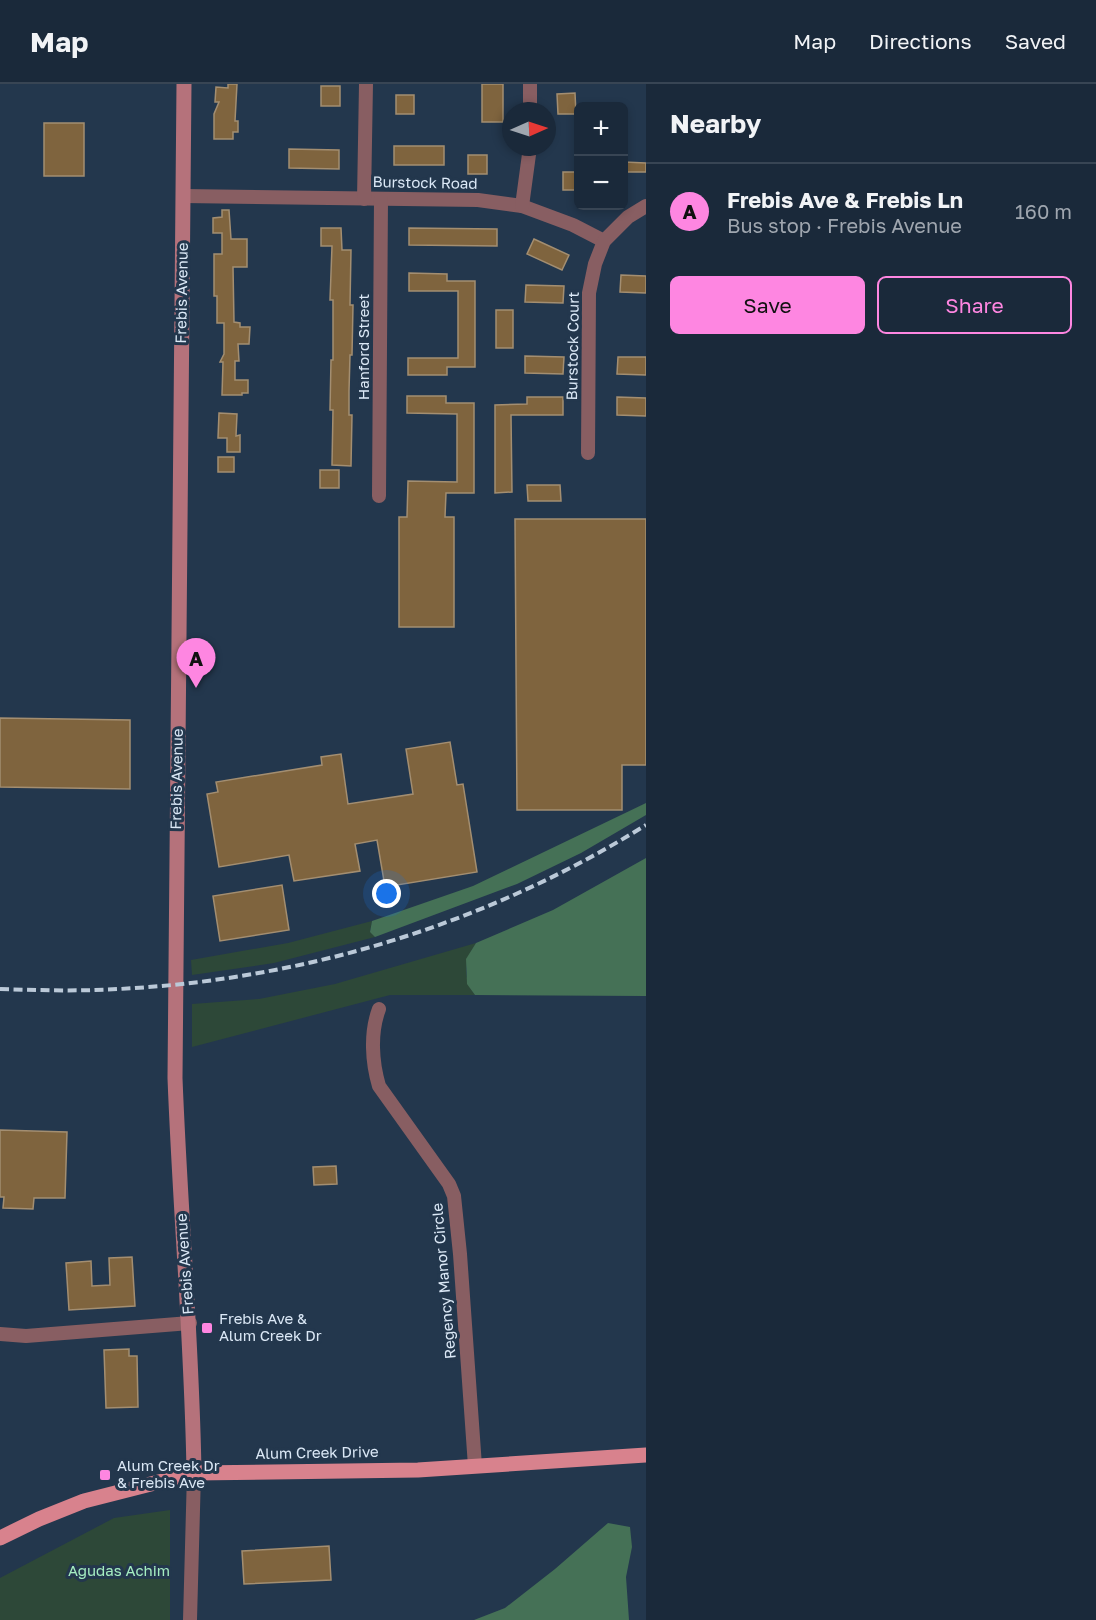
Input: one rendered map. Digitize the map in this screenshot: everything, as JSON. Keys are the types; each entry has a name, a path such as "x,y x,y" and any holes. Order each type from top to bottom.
{"main road":[{"name":"Frebis Avenue","path":"184,84 175,1078 179,1177 190,1323 194,1473"},
{"name":"Alum Creek Drive","path":"0,1538 84,1501 194,1473 407,1470 646,1455"}],"street":[{"path":"364,199 366,84"},
{"path":"530,84 530,102"},
{"path":"522,206 529,156"},
{"name":"Burstock Road","path":"183,196 478,200 522,206 573,225 604,241"},
{"name":"Hanford Street","path":"379,496 381,199"},
{"path":"604,241 628,217 646,206"},
{"name":"Burstock Court","path":"588,453 589,294 595,264 604,241"},
{"name":"Regency Manor Circle","path":"379,1009 373,1053 374,1070 379,1086 449,1184 454,1196 475,1466"},
{"path":"0,1334 26,1336 190,1323"},
{"path":"190,1620 194,1473"}],"green space":[{"path":"646,803 646,815 581,853 517,884 375,937 370,932 372,921 473,886"},
{"path":"646,858 646,996 475,995 467,984 466,959 476,943 553,910"},
{"path":"372,921 370,931 375,937 274,963 192,975 191,960 288,943"},
{"path":"476,943 469,956 466,969 468,982 475,995 390,995 192,1047 192,1004 259,999 335,984"},
{"name":"Agudas Achim","path":"170,1510 170,1620 0,1620 0,1578 114,1518"},
{"path":"608,1523 630,1527 632,1547 626,1577 629,1620 474,1620 505,1608"}],"building":[{"path":"228,84 237,84 235,121 238,121 238,132 233,132 233,139 214,139 214,114 219,102 215,102 216,87 228,88"},
{"path":"482,84 503,84 502,122 482,122"},
{"path":"321,86 340,86 340,106 321,106"},
{"path":"575,93 574,114 558,114 557,94"},
{"path":"396,95 414,95 414,114 396,114"},
{"path":"44,123 84,123 84,176 44,176"},
{"path":"394,146 444,146 444,165 394,165"},
{"path":"289,149 339,150 339,169 289,168"},
{"path":"468,155 487,155 487,174 468,174"},
{"path":"628,162 646,163 646,172 628,172"},
{"path":"563,172 574,172 574,190 563,190"},
{"path":"222,210 229,210 231,239 247,239 247,267 233,267 234,322 240,323 240,327 250,327 249,344 238,344 239,361 235,361 235,380 248,380 248,393 242,393 242,395 222,395 223,362 220,362 224,354 224,323 217,323 217,296 214,296 214,254 222,254 222,233 213,233 213,218 222,217"},
{"path":"321,228 341,228 342,250 351,250 350,305 353,305 349,415 352,415 351,466 332,465 333,410 330,410 333,300 330,300 332,246 321,246"},
{"path":"409,228 497,229 497,246 409,245"},
{"path":"534,239 569,255 562,270 527,254"},
{"path":"409,273 447,274 447,281 475,281 475,367 447,367 447,375 408,375 408,358 458,358 458,291 409,291"},
{"path":"621,275 646,276 646,293 620,292"},
{"path":"526,285 564,286 563,303 525,302"},
{"path":"496,310 513,310 513,348 496,348"},
{"path":"525,356 564,357 563,374 525,373"},
{"path":"618,357 646,357 646,375 617,374"},
{"path":"407,396 446,396 446,403 474,403 474,493 446,493 445,517 454,517 454,627 399,627 399,517 407,517 408,481 457,482 457,414 407,413"},
{"path":"527,397 563,397 563,415 511,415 512,492 495,493 495,405 527,404"},
{"path":"617,397 646,398 646,416 617,415"},
{"path":"219,413 237,414 236,436 240,435 240,452 227,452 227,438 218,438"},
{"path":"218,457 234,457 234,472 218,472"},
{"path":"320,470 339,470 339,488 320,488"},
{"path":"527,485 560,485 561,501 528,501"},
{"path":"515,519 646,519 646,765 622,765 622,810 517,810"},
{"path":"0,718 130,720 130,789 0,787"},
{"path":"450,742 457,785 463,784 477,872 385,887 377,840 355,844 360,871 294,881 289,855 219,867 207,794 218,792 216,782 322,765 321,757 341,754 348,804 413,794 406,749"},
{"path":"282,885 289,930 220,941 213,896"},
{"path":"0,1130 67,1132 65,1198 34,1198 33,1209 3,1208 4,1197 0,1197"},
{"path":"336,1166 337,1184 314,1185 313,1167"},
{"path":"132,1257 135,1306 69,1310 66,1263 91,1261 92,1286 110,1285 109,1258"},
{"path":"129,1349 129,1356 137,1356 138,1407 106,1408 104,1350"},
{"path":"329,1546 331,1580 244,1584 242,1551"}],"railway":[{"path":"0,989 83,990 168,985 240,976 311,962 381,944 450,921 517,893 583,861 646,825"}],"place":[{"name":"Frebis Ave & Frebis Ln","path":"196,688"},
{"name":"Frebis Ave & Alum Creek Dr","path":"207,1328"},
{"name":"Alum Creek Dr & Frebis Ave","path":"105,1475"}]}
